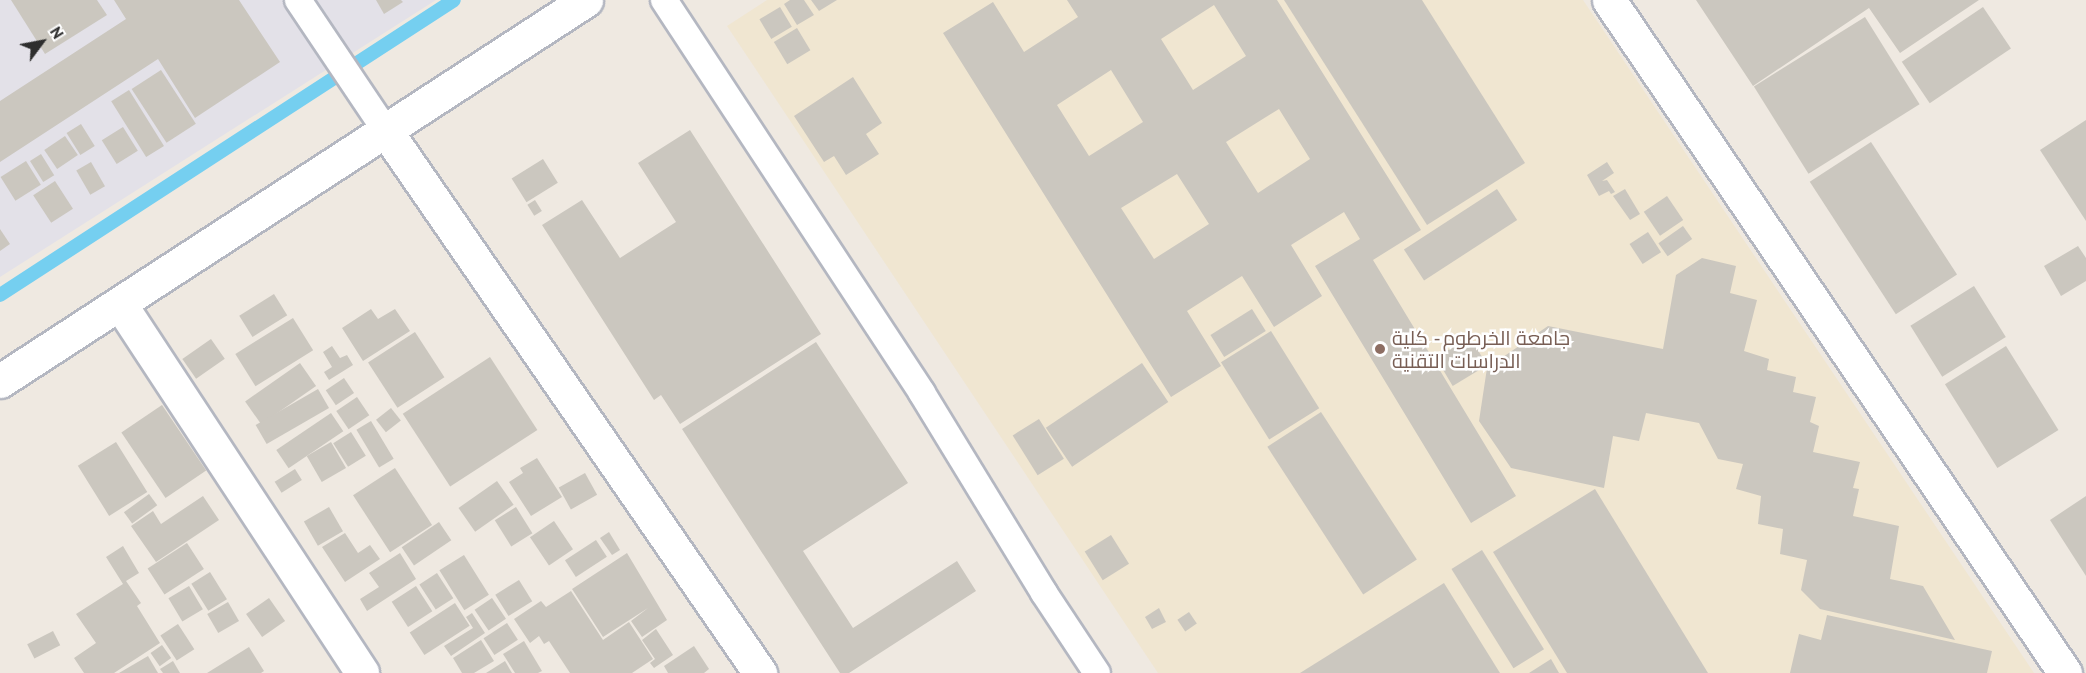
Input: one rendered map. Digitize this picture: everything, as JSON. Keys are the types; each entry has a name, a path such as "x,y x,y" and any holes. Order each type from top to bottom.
{"street":[{"path":"0,381 586,0"},
{"path":"1609,0 2065,673"},
{"path":"386,131 760,673"},
{"path":"120,304 362,673"}],"lane":[{"path":"298,0 386,131"},
{"path":"664,0 922,393 1044,593 1097,673"}],"shaded area":[{"path":"0,0 436,0 0,277"},
{"name":"جامعة الخرطوم - كلية الدراسات التقنية","path":"767,0 1583,0 2034,673 1158,673 727,26"}],"building":[{"path":"11,0 97,0 107,15 45,54"},
{"path":"114,0 239,0 280,62 195,118 158,59 0,162 0,101 126,19"},
{"path":"376,0 401,0 403,2 384,14"},
{"path":"790,0 804,0 814,15 797,25 784,4"},
{"path":"811,0 837,0 819,11"},
{"path":"1067,0 1277,0 1421,230 1373,260 1516,496 1471,523 1315,266 1360,239 1344,212 1291,245 1322,296 1274,327 1242,276 1187,311 1221,366 1171,397 943,33 993,2 1024,52 1078,17","holes":["1214,5 1246,56 1193,90 1161,39","1111,70 1143,122 1089,156 1057,105","1279,109 1310,159 1258,193 1226,142","1177,174 1209,224 1154,259 1121,208"]},
{"path":"1284,0 1422,0 1525,163 1427,225"},
{"path":"1696,0 1979,0 1900,53 1869,8 1753,86"},
{"path":"780,7 792,27 771,39 759,19"},
{"path":"1983,7 2011,48 1930,103 1902,62"},
{"path":"1865,17 1920,104 1808,174 1754,86"},
{"path":"797,28 810,50 787,64 774,42"},
{"path":"161,70 196,124 167,143 132,89"},
{"path":"853,77 882,123 866,134 879,154 846,175 834,156 824,162 794,116"},
{"path":"129,90 164,146 146,157 111,101"},
{"path":"2086,120 2086,221 2040,150"},
{"path":"81,124 95,146 80,155 67,133"},
{"path":"123,127 138,151 117,164 102,140"},
{"path":"690,130 821,334 680,424 661,395 654,400 542,225 582,200 620,258 676,222 638,163"},
{"path":"65,136 78,155 57,169 44,150"},
{"path":"1871,142 1957,275 1896,314 1810,182"},
{"path":"41,154 54,175 43,182 30,161"},
{"path":"543,159 558,183 526,202 512,179"},
{"path":"26,161 41,185 15,201 1,177"},
{"path":"91,162 105,186 90,195 76,170"},
{"path":"1607,162 1614,173 1602,181 1607,180 1615,192 1611,194 1609,191 1599,196 1587,175"},
{"path":"55,181 73,209 51,223 33,195"},
{"path":"1497,189 1517,220 1424,280 1404,249"},
{"path":"1625,189 1640,214 1630,220 1613,196"},
{"path":"1667,196 1683,220 1660,236 1644,212"},
{"path":"535,200 542,211 534,216 527,205"},
{"path":"1683,226 1692,239 1668,256 1658,243"},
{"path":"0,229 10,244 0,251"},
{"path":"1648,232 1661,252 1643,264 1630,244"},
{"path":"2078,246 2086,258 2086,281 2061,296 2044,266"},
{"path":"1702,258 1736,266 1730,293 1757,300 1744,351 1769,359 1767,370 1796,377 1793,392 1816,397 1810,422 1819,426 1813,452 1860,462 1853,488 1859,489 1853,516 1899,526 1890,579 1923,586 1955,640 1820,609 1801,590 1807,560 1780,554 1783,529 1758,524 1761,496 1736,489 1743,464 1718,459 1699,423 1646,413 1639,441 1613,436 1604,488 1511,468 1479,421 1487,368 1548,326 1663,349 1676,275"},
{"path":"1974,286 2006,337 1942,377 1910,326"},
{"path":"274,294 287,315 252,337 239,316"},
{"path":"371,309 378,319 395,309 410,331 363,361 342,328"},
{"path":"1252,309 1266,331 1224,357 1210,335"},
{"path":"293,318 313,350 255,386 235,354"},
{"path":"1271,331 1319,408 1269,439 1221,362"},
{"path":"415,332 444,377 397,408 368,362"},
{"path":"1470,337 1487,365 1453,386 1436,358"},
{"path":"211,339 225,359 196,379 182,359"},
{"path":"816,342 908,483 803,551 853,628 957,561 976,591 849,673 840,673 682,429"},
{"path":"332,346 340,358 347,355 353,365 329,380 324,372 332,367 323,352"},
{"path":"2006,346 2058,430 1997,468 1945,384"},
{"path":"490,357 537,430 450,487 403,414"},
{"path":"300,363 316,386 261,424 245,401"},
{"path":"1142,363 1168,402 1072,467 1046,428"},
{"path":"344,378 354,393 336,405 326,390"},
{"path":"318,389 329,408 267,444 256,425"},
{"path":"357,397 369,415 349,429 336,411"},
{"path":"162,405 206,470 166,498 121,432"},
{"path":"391,408 401,421 386,432 376,420"},
{"path":"1321,412 1417,560 1363,594 1267,447"},
{"path":"331,413 343,431 289,468 276,450"},
{"path":"1039,419 1064,459 1038,475 1013,435"},
{"path":"371,421 394,459 379,467 356,430"},
{"path":"351,432 366,456 348,467 333,443"},
{"path":"116,442 147,492 109,516 78,466"},
{"path":"331,442 346,468 322,482 307,456"},
{"path":"537,458 562,497 531,516 509,482 523,473 520,468"},
{"path":"395,468 432,525 390,552 353,495"},
{"path":"295,469 302,480 282,493 275,482"},
{"path":"585,473 597,495 571,509 559,488"},
{"path":"497,481 514,505 475,532 458,508"},
{"path":"1595,489 1708,673 1567,673 1493,552"},
{"path":"149,494 157,505 132,524 124,512"},
{"path":"203,496 219,520 156,562 131,526 153,511 161,524"},
{"path":"2086,496 2086,576 2050,520"},
{"path":"329,507 343,531 318,546 304,522"},
{"path":"516,507 532,533 511,547 495,520"},
{"path":"554,521 573,549 549,565 530,537"},
{"path":"439,522 451,540 414,565 402,547"},
{"path":"609,532 620,550 612,555 600,538"},
{"path":"345,533 358,553 370,545 380,559 345,582 322,547"},
{"path":"1111,535 1129,564 1103,580 1085,551"},
{"path":"596,540 607,557 576,577 565,560"},
{"path":"187,543 204,569 164,595 148,569"},
{"path":"123,546 139,573 126,581 141,603 137,606 160,643 114,673 84,673 74,658 96,643 76,614 123,584 106,557"},
{"path":"1482,550 1544,649 1513,668 1451,569"},
{"path":"400,553 416,579 367,611 360,599 379,587 369,573"},
{"path":"627,553 667,620 642,637 631,621 648,608 603,637 572,589"},
{"path":"464,555 489,595 464,610 439,570"},
{"path":"210,572 227,599 208,611 191,584"},
{"path":"437,573 453,598 436,610 419,584"},
{"path":"519,580 532,601 509,616 495,595"},
{"path":"1444,583 1500,673 1300,673"},
{"path":"189,586 203,609 182,622 168,598"},
{"path":"416,586 432,611 408,627 392,602"},
{"path":"571,591 603,640 629,622 653,659 632,673 570,673 549,641 544,644 539,636 530,643 514,619 541,601 546,607"},
{"path":"269,598 285,621 262,637 246,614"},
{"path":"492,598 506,619 489,630 475,610"},
{"path":"228,602 239,621 218,633 207,614"},
{"path":"455,603 470,626 424,655 410,632"},
{"path":"1159,608 1166,622 1152,629 1145,617"},
{"path":"1189,612 1197,624 1185,631 1177,620"},
{"path":"472,613 485,633 451,656 444,646 473,628 466,617"},
{"path":"1827,615 1992,651 1987,673 1790,673 1799,634 1821,640"},
{"path":"507,623 518,640 494,655 484,638"},
{"path":"178,624 194,649 177,661 160,635"},
{"path":"656,629 673,655 654,668 650,663 655,659 642,640"},
{"path":"53,631 60,645 34,658 27,644"},
{"path":"481,640 494,661 474,673 462,673 453,658"},
{"path":"524,641 542,671 515,673 503,654"},
{"path":"162,645 171,658 160,666 151,653"},
{"path":"694,646 709,669 704,673 668,673 664,666"},
{"path":"249,647 264,671 261,673 207,673"},
{"path":"148,656 158,673 119,673"},
{"path":"1551,659 1559,673 1529,673"},
{"path":"173,661 180,673 163,673 160,669"},
{"path":"505,661 512,673 486,673"}],"waterway":[{"path":"0,295 454,0"}],"place":[{"name":"جامعة الخرطوم - كلية الدراسات التقنية","path":"1380,349"}]}
